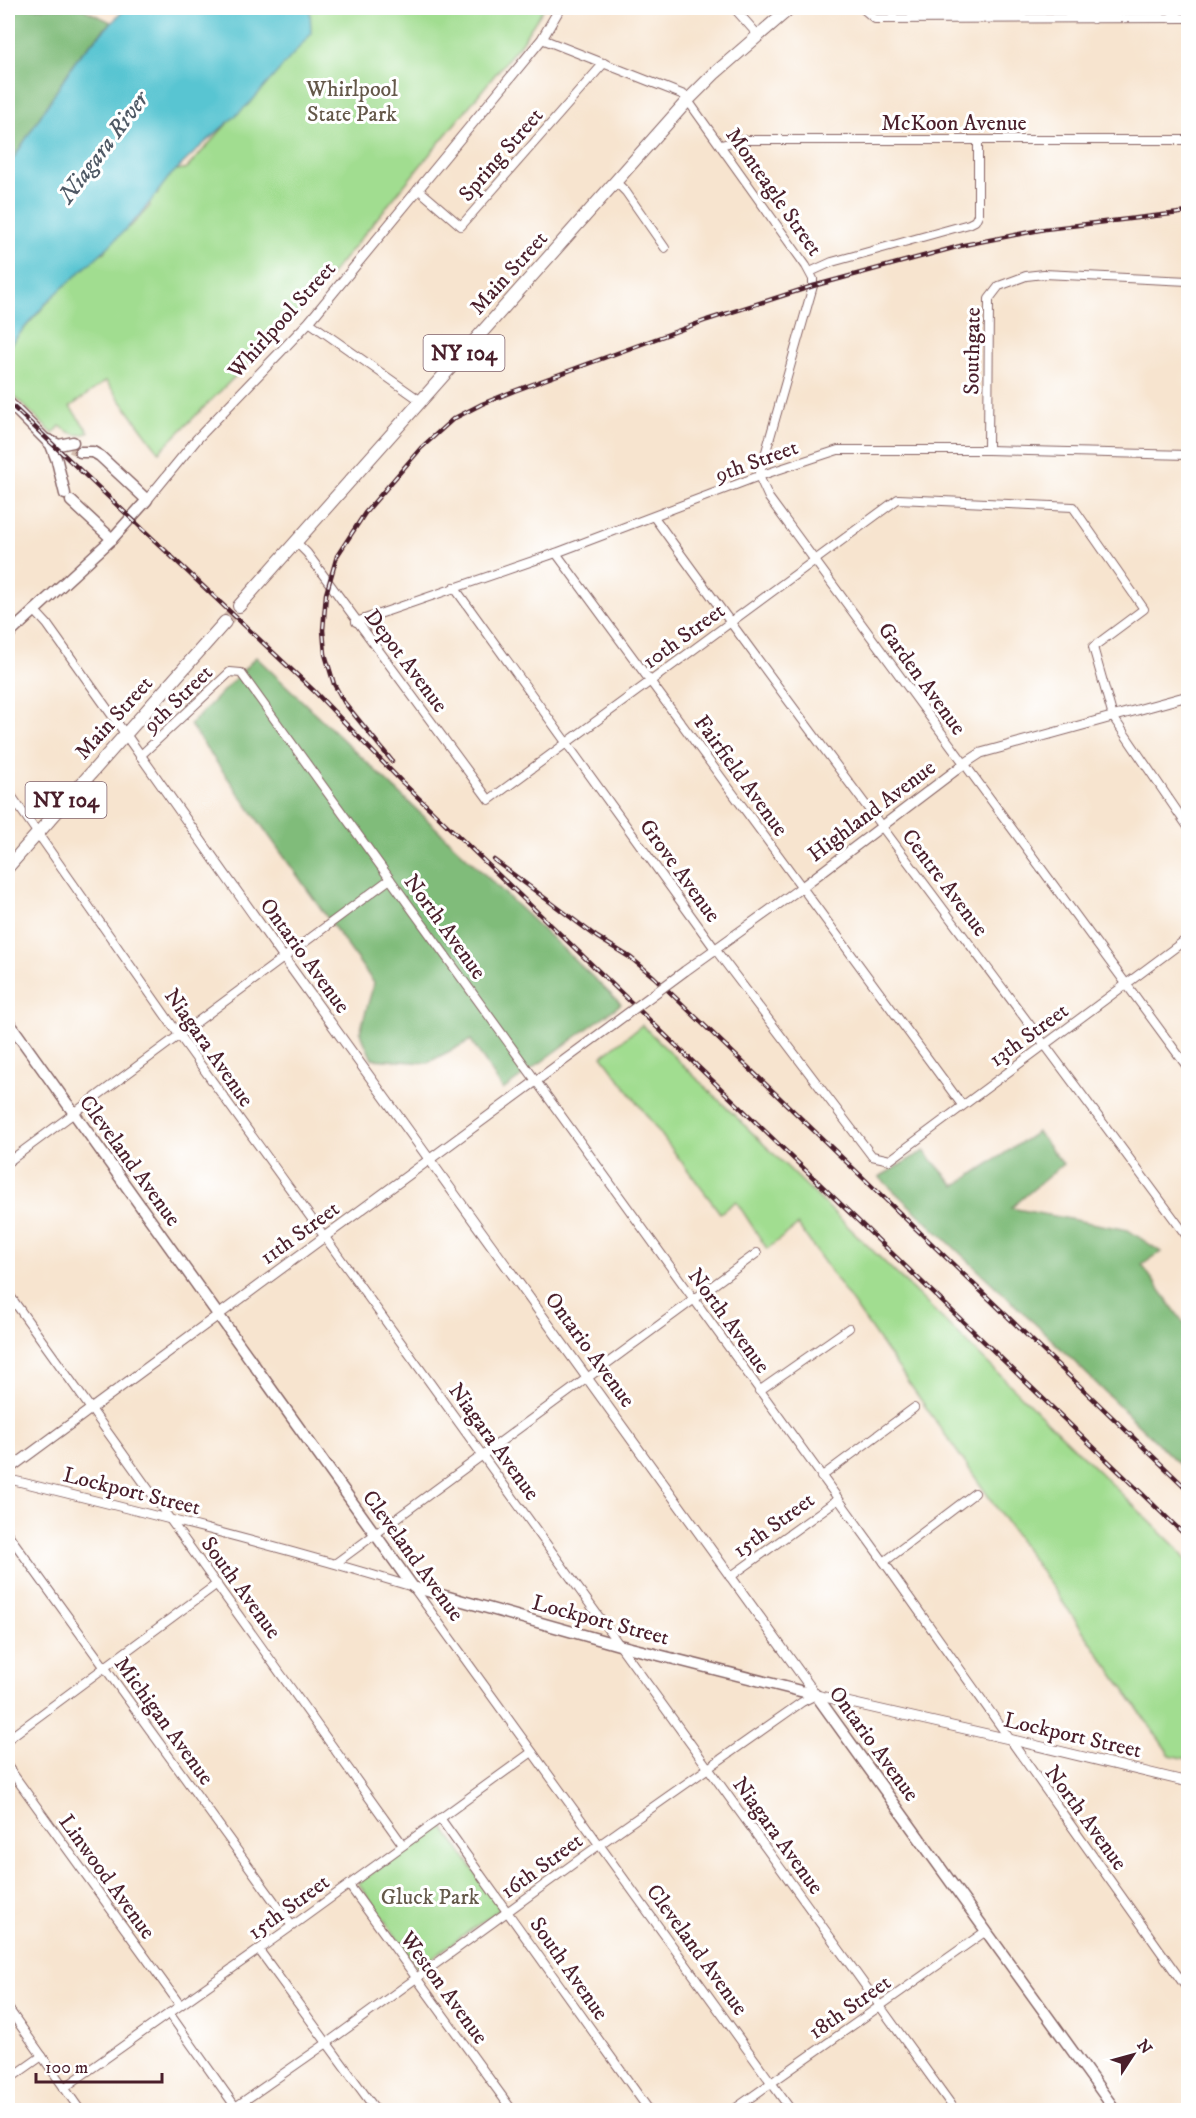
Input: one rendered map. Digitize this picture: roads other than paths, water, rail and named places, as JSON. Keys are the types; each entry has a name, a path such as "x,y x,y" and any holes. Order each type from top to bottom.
{"main road":[{"name":"NY 104","path":"688,100 790,8"},
{"name":"Main Street","path":"239,606 688,100"},
{"path":"8,402 47,440 57,461 68,498 112,539"},
{"path":"47,440 93,452 104,459 147,500"},
{"name":"Whirlpool Street","path":"8,635 112,539 147,500"},
{"name":"Main Street","path":"8,867 225,622"},
{"name":"Cleveland Avenue","path":"8,1022 413,1587"},
{"name":"Lockport Street","path":"413,1587 619,1645 816,1695"},
{"name":"Ontario Avenue","path":"816,1695 1115,2110"}],"street":[{"name":"Whirlpool Street","path":"147,500 197,439 309,322 542,39 560,8"},
{"path":"734,8 758,35"},
{"path":"862,8 875,19 1188,18"},
{"path":"1083,8 1093,19"},
{"path":"1170,18 1181,8"},
{"path":"542,39 680,92 688,100"},
{"name":"Spring Street","path":"418,189 461,226 604,63"},
{"name":"Monteagle Street","path":"688,100 810,272 832,262 975,221 978,215 978,140"},
{"name":"McKoon Avenue","path":"721,146 740,140 1188,140"},
{"path":"615,181 626,192 665,248"},
{"path":"759,476 813,286 810,272"},
{"name":"Southgate","path":"988,450 989,299 999,286 1026,276 1044,274 1188,281"},
{"path":"309,322 421,401"},
{"name":"9th Street","path":"356,622 556,553 759,476 838,450 1188,454"},
{"name":"Garden Avenue","path":"759,476 769,498 814,561 1188,1068"},
{"name":"10th Street","path":"489,800 898,499 1073,507 1144,609 1093,647 1113,717"},
{"name":"Centre Avenue","path":"654,517 730,623 1046,1044 1188,1238"},
{"name":"Depot Avenue","path":"296,542 307,553 489,800"},
{"name":"Fairfield Avenue","path":"556,553 962,1105"},
{"name":"Grove Avenue","path":"454,587 715,949 872,1156 890,1160"},
{"name":"Ontario Avenue","path":"34,610 47,624 284,958 816,1695"},
{"name":"9th Street","path":"140,756 230,672 241,673"},
{"name":"North Avenue","path":"241,673 884,1563 1188,1990"},
{"name":"Highland Avenue","path":"612,1024 802,887 881,825 981,753 1188,696"},
{"path":"1113,717 1188,827"},
{"name":"Niagara Avenue","path":"8,791 179,1035 955,2110"},
{"path":"8,1162 390,879"},
{"name":"13th Street","path":"890,1160 1188,938"},
{"name":"11th Street","path":"8,1470 612,1024"},
{"path":"336,1563 757,1253"},
{"name":"South Avenue","path":"8,1293 404,1845"},
{"path":"759,1391 849,1328"},
{"name":"15th Street","path":"821,1477 914,1408"},
{"name":"Lockport Street","path":"8,1479 336,1563 413,1587"},
{"path":"884,1563 975,1493"},
{"name":"15th Street","path":"730,1577 837,1500"},
{"name":"Michigan Avenue","path":"8,1534 292,1926"},
{"path":"8,1739 217,1584"},
{"name":"Cleveland Avenue","path":"413,1587 790,2110"},
{"name":"Lockport Street","path":"816,1695 1188,1782"},
{"name":"16th Street","path":"235,2109 599,1845 802,1702 816,1695"},
{"name":"15th Street","path":"64,2088 532,1752"},
{"name":"Linwood Avenue","path":"8,1767 180,2005"},
{"name":"South Avenue","path":"440,1818 649,2110"},
{"name":"Weston Avenue","path":"349,1885 512,2110"},
{"name":"18th Street","path":"733,2110 986,1930"},
{"path":"259,1950 376,2110"},
{"path":"8,2008 80,2110"},
{"path":"169,2013 235,2109"},
{"path":"8,2080 42,2056"}],"water":[{"name":"Niagara River","path":"126,8 310,8 311,34 251,102 169,177 141,214 48,301 8,347 8,167 78,57"}],"tunnel":[{"path":"71,448 80,452"},
{"path":"225,622 239,606"}],"railway":[{"path":"392,761 344,702 334,684 325,654 323,630 326,594 337,556 365,513 421,448 453,419 514,391 707,320 813,286 964,245 1045,229 1188,212"},
{"path":"8,402 314,691 401,781 1188,1538"},
{"path":"494,860 654,977 1188,1490"}],"park label":[{"name":"Whirlpool State Park","path":"352,100"},
{"name":"Gluck Park","path":"430,1896"}]}
